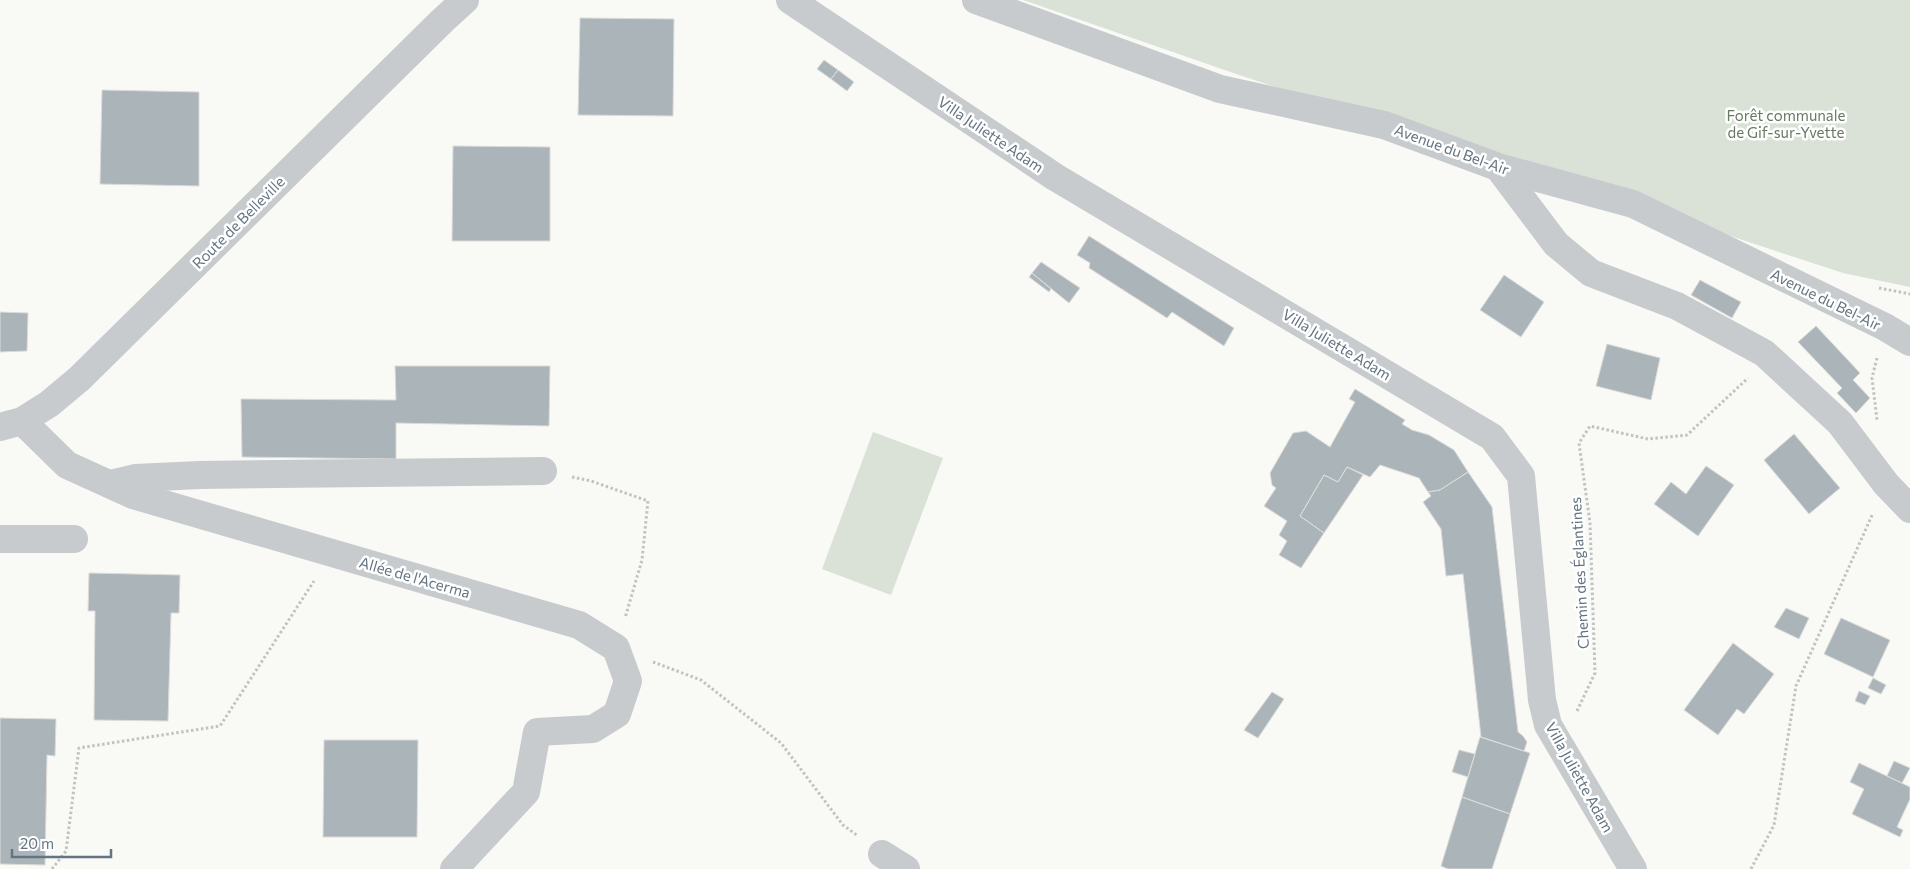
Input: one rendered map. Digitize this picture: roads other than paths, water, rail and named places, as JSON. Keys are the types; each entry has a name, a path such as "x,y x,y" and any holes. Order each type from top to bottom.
{"street":[{"name":"Route de Belleville","path":"11,424 49,404 79,379 465,0"},
{"name":"Villa Juliette Adam","path":"790,0 1055,177 1492,437 1521,476 1542,700 1548,725 1632,869"},
{"name":"Avenue du Bel-Air","path":"976,0 1220,89 1384,124 1498,167 1633,204 1885,327 1910,342"},
{"path":"1498,167 1556,244 1591,273 1677,306 1764,353 1840,423 1886,484 1910,508"},
{"name":"Allée de l'Acerma","path":"11,424 67,465 133,495 579,626 616,648 628,681 617,714 593,729 537,732 526,792 454,869"},
{"path":"110,484 134,478 200,475 543,471"},
{"path":"0,539 74,539"},
{"path":"882,854 906,869"}],"park label":[{"name":"Forêt communale de Gif-sur-Yvette","path":"1786,124"}]}
